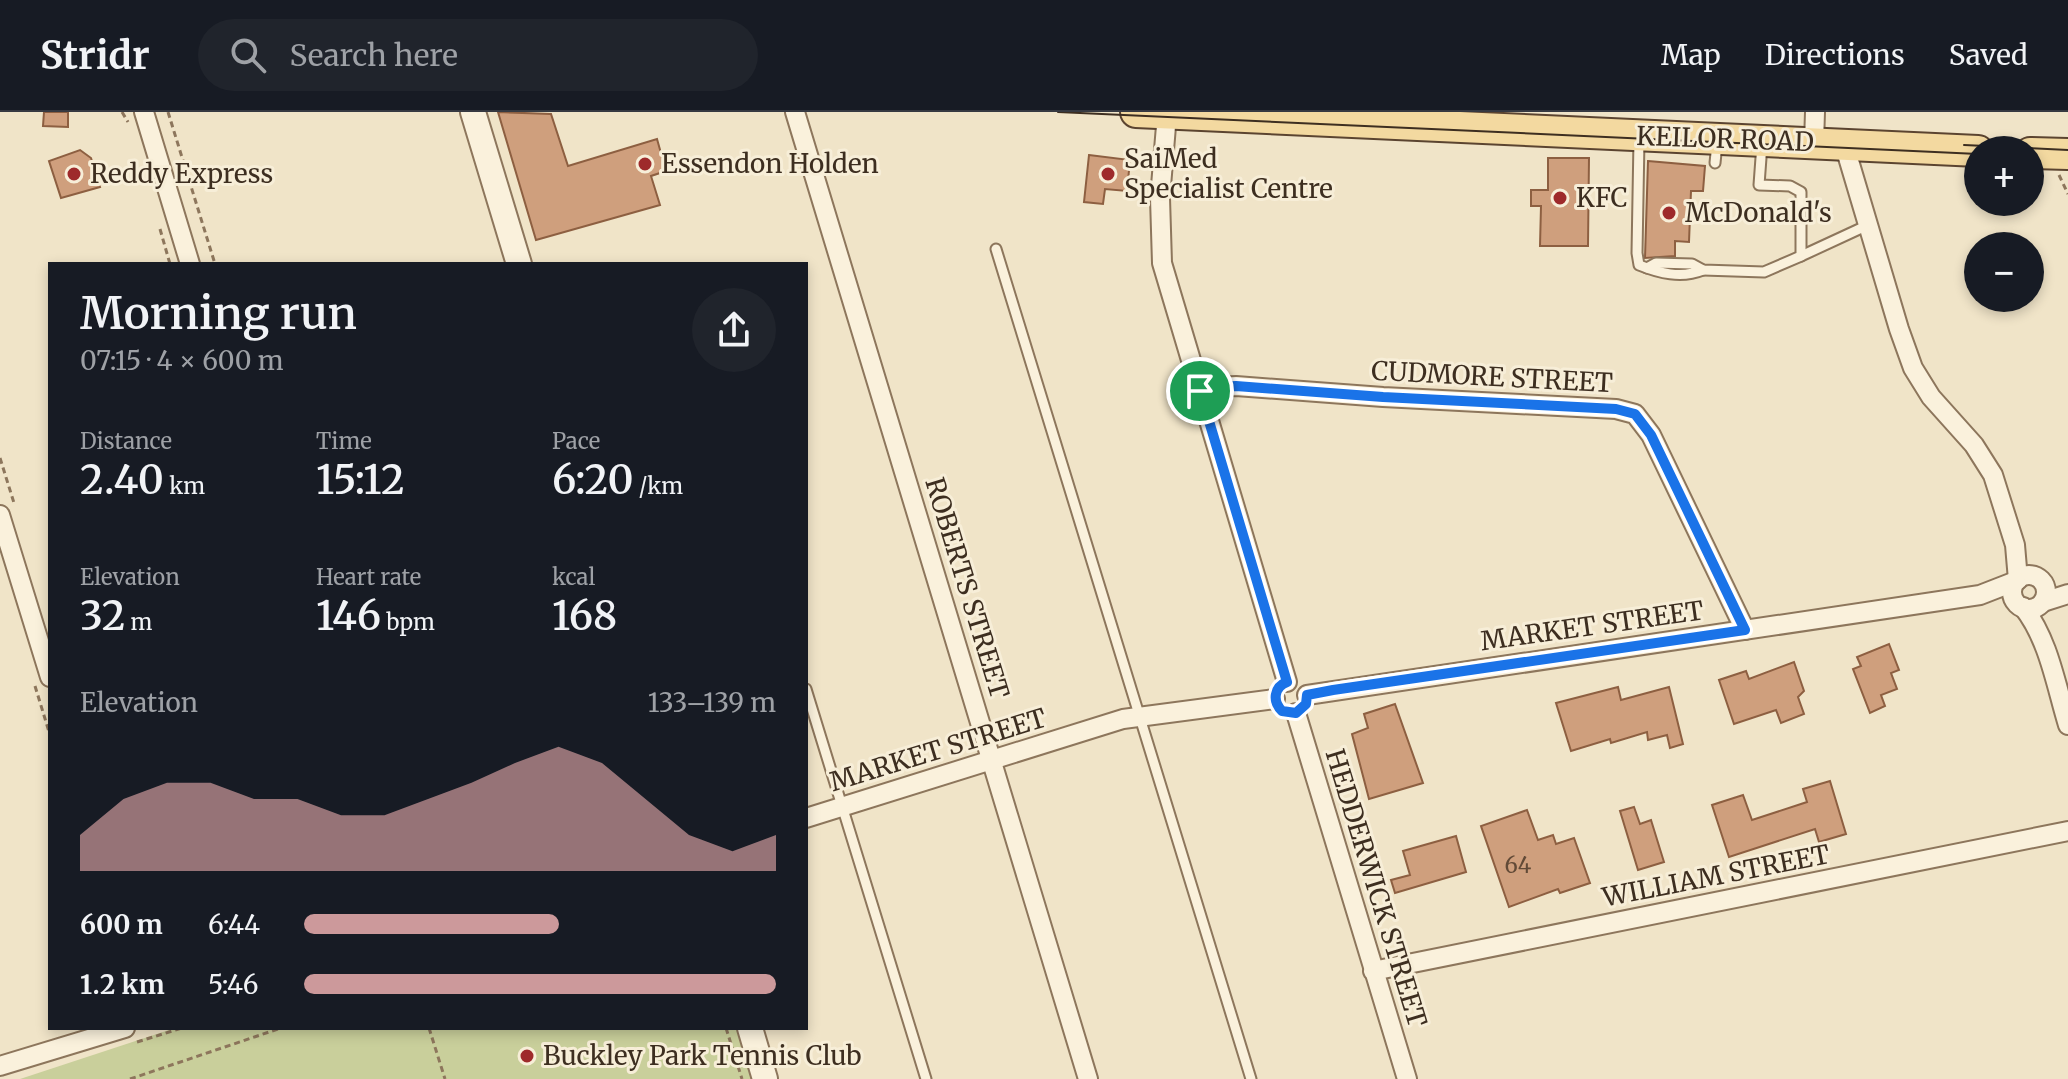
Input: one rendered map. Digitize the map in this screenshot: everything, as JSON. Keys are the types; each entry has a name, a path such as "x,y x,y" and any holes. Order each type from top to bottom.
{"main road":[{"name":"KEILOR ROAD","path":"1136,112 1513,121 1640,135 1716,151 1763,140 1964,150"},
{"path":"2044,153 2068,154"}],"street":[{"path":"144,112 189,262"},
{"path":"473,112 518,262"},
{"name":"ROBERTS STREET","path":"795,112 1088,1079"},
{"path":"1815,112 1868,225 1913,368 1931,397 1986,461 1993,475 2068,725"},
{"path":"1167,114 1159,248 1287,682"},
{"name":"CUDMORE STREET","path":"1200,391 1236,386 1616,409 1635,414 1651,435 1745,630"},
{"path":"0,515 48,671"},
{"path":"2029,591 2068,592"},
{"name":"MARKET STREET","path":"1307,695 1980,595 2029,591"},
{"path":"1287,682 1302,685 1307,695 1306,704 1296,713 1282,711 1275,699 1277,690 1287,682"},
{"name":"MARKET STREET","path":"808,817 1140,715 1275,699"},
{"name":"HEDDERWICK STREET","path":"1296,713 1407,1079"},
{"name":"WILLIAM STREET","path":"1373,971 2068,831"},
{"path":"0,1066 118,1030"},
{"path":"751,1030 765,1079"}],"lane":[{"path":"1640,135 1637,261 1642,267 1656,273 1692,274 1703,270 1764,272 1868,225"},
{"path":"1763,140 1759,185 1790,186 1801,192 1801,256"},
{"path":"996,249 1251,1079"},
{"path":"808,696 926,1079"}],"path":[{"path":"168,112 214,262"},
{"path":"130,1079 275,1030"},
{"path":"430,1030 445,1079"},
{"path":"727,1030 742,1079"}],"green space":[{"path":"169,1030 738,1030 752,1079 20,1079"}],"building":[{"path":"44,112 68,112 68,127 43,126"},
{"path":"498,112 551,114 568,166 657,139 666,171 651,176 660,205 536,240"},
{"name":"Reddy Express","path":"80,150 91,158 100,187 61,198 49,161"},
{"name":"SaiMed Specialist Centre","path":"1089,155 1130,160 1127,191 1105,189 1103,204 1084,202"},
{"name":"KFC","path":"1548,158 1589,158 1588,246 1540,246 1541,206 1531,206 1531,190 1548,190"},
{"name":"McDonald's","path":"1648,161 1705,166 1703,191 1691,191 1689,242 1675,241 1675,256 1645,258"},
{"path":"1889,644 1899,670 1891,673 1897,689 1881,695 1885,706 1870,713 1853,669 1861,666 1857,657"},
{"path":"1794,662 1804,691 1798,697 1804,714 1781,723 1776,710 1734,724 1719,680 1746,671 1749,679"},
{"path":"1618,687 1621,700 1669,687 1683,744 1670,748 1667,735 1648,740 1647,732 1571,751 1556,703"},
{"path":"1395,704 1423,783 1369,799 1352,734 1368,728 1364,714"},
{"path":"1830,781 1846,834 1819,842 1815,829 1729,857 1712,805 1743,795 1752,820 1807,802 1803,789"},
{"path":"1634,807 1640,824 1651,820 1664,862 1638,870 1620,811"},
{"path":"1527,810 1538,840 1553,835 1556,844 1574,838 1590,883 1560,893 1558,889 1509,907 1481,826"},
{"path":"1456,836 1466,872 1395,893 1391,880 1410,875 1403,851"}],"tram line":[{"path":"1058,112 1964,153"},
{"path":"2044,149 2068,150"}],"place":[{"name":"Essendon Holden","path":"645,164"},
{"name":"Reddy Express","path":"74,174"},
{"name":"SaiMed Specialist Centre","path":"1108,174"},
{"name":"KFC","path":"1560,198"},
{"name":"McDonald's","path":"1669,213"},
{"name":"Buckley Park Tennis Club","path":"527,1056"}],"route":[{"path":"1236,386 1629,411 1651,435 1745,630 1333,690 1307,695 1306,704 1300,711 1286,713 1276,704 1275,695 1287,682 1200,391 1236,386"}]}
